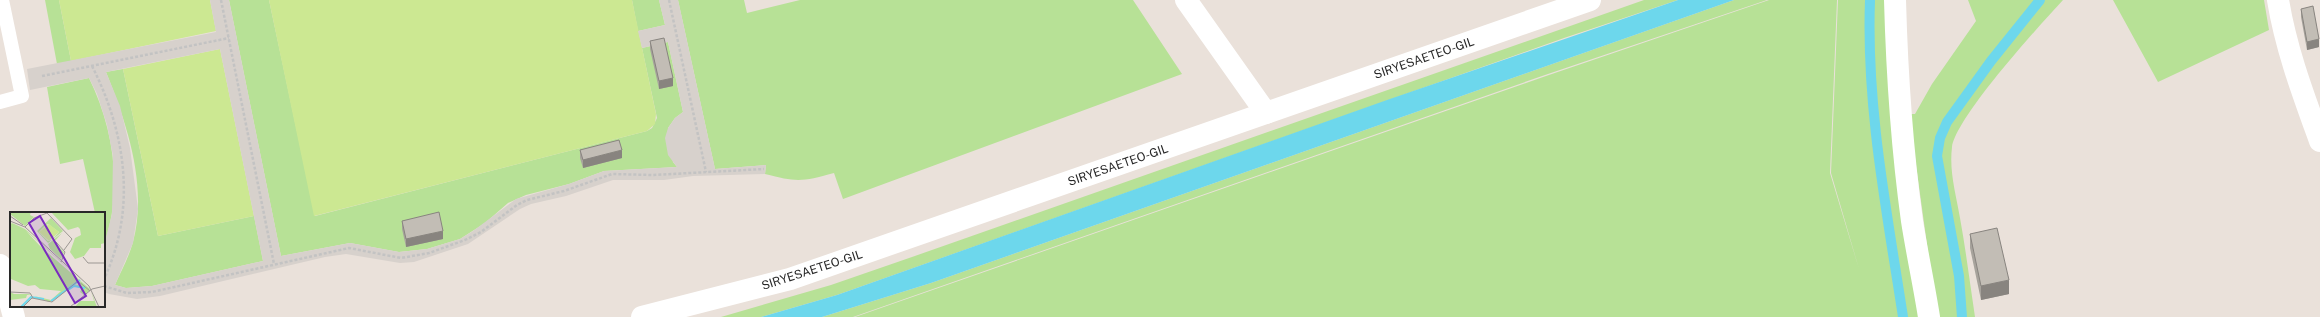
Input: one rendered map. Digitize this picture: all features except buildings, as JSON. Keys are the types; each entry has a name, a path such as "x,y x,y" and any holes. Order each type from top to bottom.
{"street":[{"path":"1186,0 1266,113"},
{"name":"SIRYESAETEO-GIL","path":"642,317 790,279 1590,0"},
{"path":"1895,0 1897,54 1907,177 1912,222 1929,317"},
{"path":"2278,0 2283,33 2292,66 2320,141"},
{"path":"0,265 10,302"},
{"path":"11,307 14,317"}],"lane":[{"path":"0,102 22,96 2,0"}],"path":[{"path":"221,0 274,264"},
{"path":"669,0 706,172"},
{"path":"18,81 229,38"},
{"path":"92,66 106,95 120,144 124,170 122,224 116,248 105,276"},
{"path":"105,286 127,293 152,292 349,248 401,258 429,253 465,240 481,232 517,205 527,200 564,191 612,174 764,169"}],"green space":[{"path":"45,0 59,0 71,61 57,64"},
{"path":"59,0 210,0 216,31 71,61"},
{"path":"229,0 269,0 315,216 647,131 652,128 657,118 642,48 668,42 683,112 675,118 668,128 673,162 677,167 604,171 569,184 526,195 508,203 485,223 460,239 427,249 399,252 350,243 281,256"},
{"path":"269,0 632,0 656,114 655,124 647,131 314,216"},
{"path":"632,0 659,0 665,25 638,31"},
{"path":"678,0 744,0 747,13 800,0 1133,0 1182,74 843,199 834,173 814,178 792,180 765,174 766,165 715,169"},
{"path":"1644,0 1678,0 1564,38 837,295 761,317 721,317 831,285"},
{"path":"1734,0 1767,0 1545,75 853,317 822,317 931,283"},
{"path":"1769,0 1837,0 1830,173 1859,269 1867,317 855,317 1546,76"},
{"path":"1838,0 1889,0 1920,317 1867,317 1859,269 1831,173"},
{"path":"1968,0 2063,0 2000,72 1968,115 1957,133 1952,147 1951,165 1975,317 1937,317 1909,114 1915,114 1932,84 1976,21"},
{"path":"2113,0 2264,0 2269,30 2158,82"},
{"path":"220,49 254,216 158,236 123,69"},
{"path":"123,69 158,236 254,216 263,261 152,286 126,288 115,285 133,242 137,221 138,199 137,177 128,134 106,72"},
{"path":"89,78 98,98 105,118 113,160 113,203 110,224 105,242 105,212 95,212 83,159 60,164 47,87"}],"shaded area":[{"path":"210,0 229,0 281,256 350,243 399,252 427,249 460,239 516,199 569,184 604,171 677,167 668,155 665,138 668,128 675,118 683,112 668,42 642,48 638,31 665,25 659,0 678,0 715,169 766,165 765,174 693,176 664,180 613,180 566,196 531,204 520,209 468,244 414,262 400,263 346,254 325,257 160,296 137,299 105,292 105,241 112,214 113,156 107,125 97,94 89,78 30,90 27,69 216,32","holes":["220,49 263,261 152,286 126,288 115,285 133,243 138,209 130,148 120,106 106,72"]}],"water":[{"path":"1678,0 1734,0 931,283 822,317 761,317 837,295 1387,100"}],"waterway":[{"path":"1870,0 1871,80 1874,120 1884,199 1903,317"},
{"path":"1962,317 1959,276 1937,156 1940,138 1947,122 1991,61 2040,0"}]}
